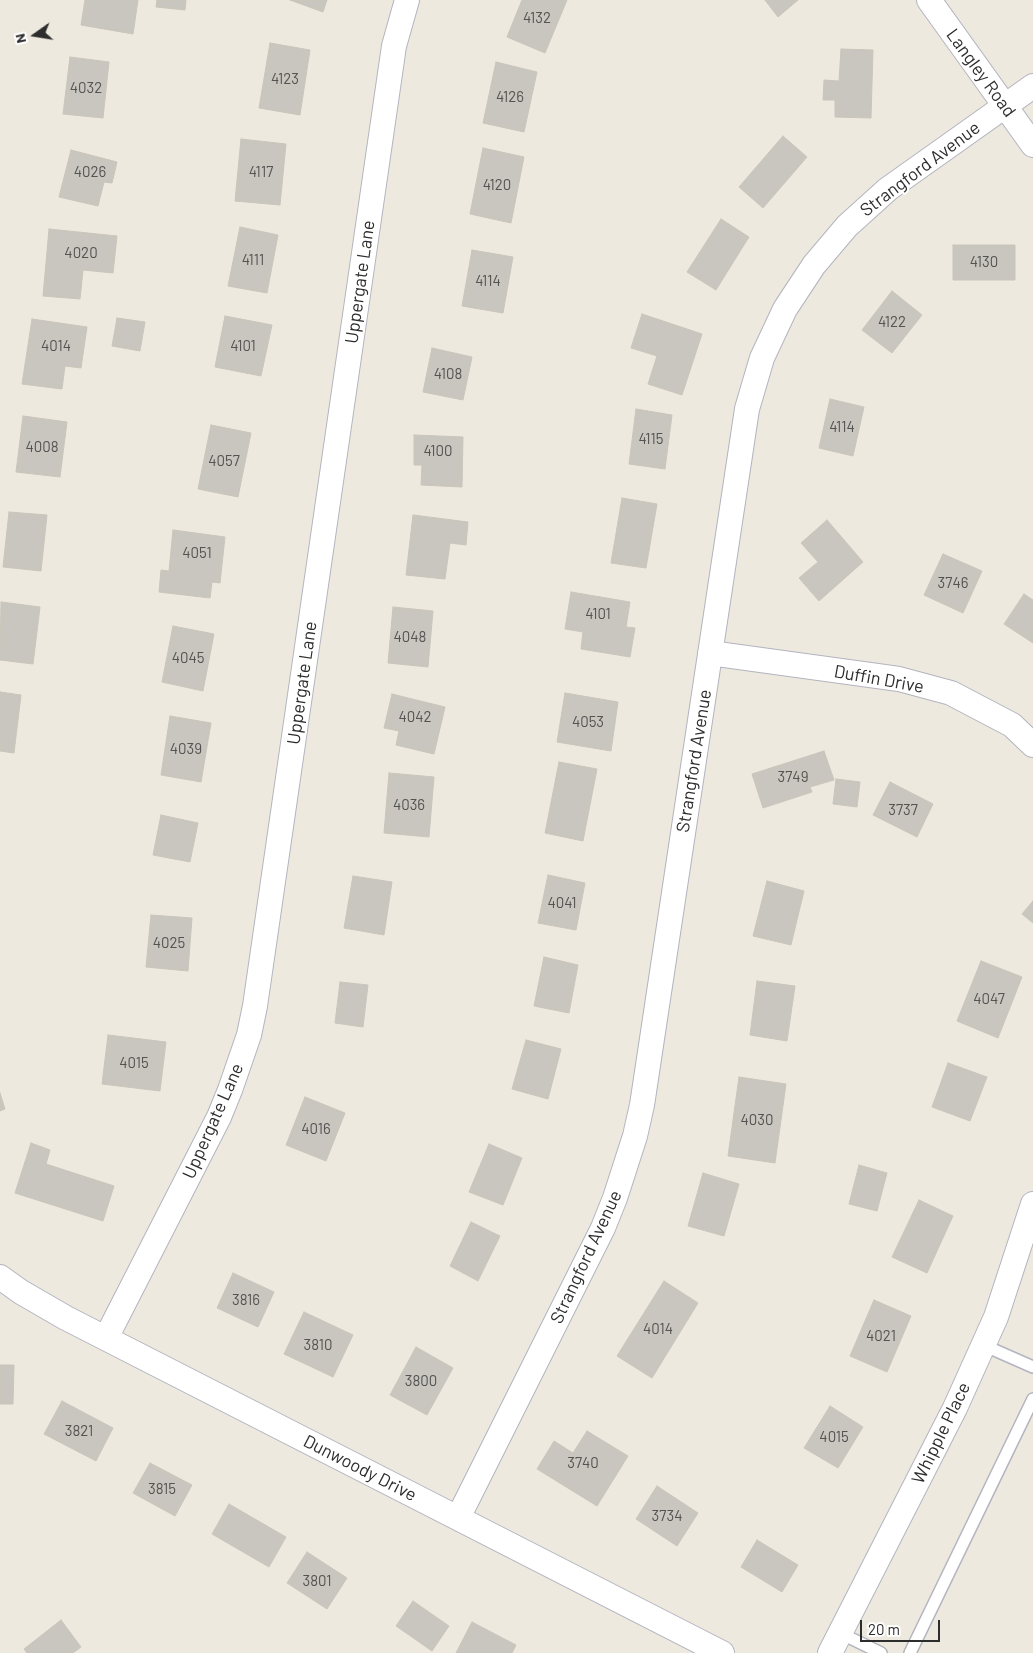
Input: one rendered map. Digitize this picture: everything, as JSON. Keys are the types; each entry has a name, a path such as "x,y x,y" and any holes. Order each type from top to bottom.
{"street":[{"name":"Uppergate Lane","path":"106,1338 219,1117 249,1035 393,56 407,0"},
{"name":"Langley Road","path":"929,0 1033,145"},
{"name":"Strangford Avenue","path":"458,1518 603,1228 616,1198 635,1136 642,1105 747,409 762,358 785,309 814,265 847,226 888,189 1033,86"},
{"name":"Duffin Drive","path":"710,652 899,679 951,693 1012,725 1033,745"},
{"name":"Whipple Place","path":"835,1643 955,1408 996,1317 1033,1204"},
{"name":"Dunwoody Drive","path":"0,1277 21,1292 106,1338 722,1653"}],"lane":[{"path":"983,1345 1033,1367"},
{"path":"910,1653 1033,1399"},
{"path":"835,1643 881,1653"}],"building":[{"path":"85,0 138,0 133,34 81,25"},
{"path":"157,0 186,0 185,10 156,7"},
{"path":"290,0 327,0 323,12"},
{"path":"522,0 567,0 545,53 507,37"},
{"path":"765,0 798,0 778,17"},
{"path":"270,43 310,50 300,115 259,108"},
{"path":"841,49 873,50 871,118 835,117 835,100 823,100 824,80 839,81"},
{"path":"70,57 109,62 103,118 63,114"},
{"path":"496,62 537,72 524,132 483,123"},
{"path":"783,136 807,157 763,208 739,187"},
{"path":"241,139 286,144 280,205 235,201"},
{"path":"483,148 524,157 511,223 470,214"},
{"path":"71,150 117,162 112,183 104,182 98,206 59,197"},
{"path":"721,219 749,237 716,290 687,272"},
{"path":"240,227 278,235 267,293 228,286"},
{"path":"49,229 117,236 113,273 83,270 80,299 43,296"},
{"path":"953,245 1015,245 1015,280 953,280"},
{"path":"472,250 513,257 503,313 462,306"},
{"path":"892,291 922,315 892,353 862,330"},
{"path":"642,314 702,334 682,395 648,384 657,356 631,348"},
{"path":"225,316 272,325 261,376 215,367"},
{"path":"117,318 145,322 140,351 112,346"},
{"path":"32,319 87,327 81,368 65,366 62,389 22,384"},
{"path":"432,348 472,357 463,400 423,392"},
{"path":"830,399 864,407 853,456 819,448"},
{"path":"636,409 672,415 665,469 629,464"},
{"path":"23,416 67,422 60,477 16,472"},
{"path":"211,425 251,433 238,497 198,489"},
{"path":"414,435 463,437 462,487 421,485 422,465 414,465"},
{"path":"622,498 657,504 646,568 611,563"},
{"path":"9,512 47,515 41,571 3,567"},
{"path":"413,515 468,522 466,545 450,543 445,579 406,575"},
{"path":"827,520 863,562 819,601 799,578 818,562 801,543"},
{"path":"173,530 225,537 220,583 212,582 210,598 159,592 161,570 169,571"},
{"path":"943,554 982,571 963,613 924,595"},
{"path":"571,592 630,602 626,627 635,628 630,657 581,649 583,632 565,629"},
{"path":"1024,594 1033,600 1033,643 1004,624"},
{"path":"1,602 40,607 33,664 0,660"},
{"path":"393,607 433,611 428,667 388,663"},
{"path":"173,626 214,634 203,691 162,682"},
{"path":"0,692 21,695 14,753 0,751"},
{"path":"565,693 618,702 611,751 557,742"},
{"path":"392,694 445,707 434,754 396,745 399,731 384,728"},
{"path":"170,716 211,723 201,782 161,775"},
{"path":"824,751 834,780 810,787 812,792 763,808 752,774"},
{"path":"559,762 597,769 583,841 545,833"},
{"path":"389,773 434,777 429,837 384,833"},
{"path":"836,779 860,782 857,807 833,804"},
{"path":"890,782 933,804 917,837 873,815"},
{"path":"161,815 198,823 190,862 153,855"},
{"path":"548,875 585,883 576,930 538,923"},
{"path":"353,876 392,882 384,935 344,928"},
{"path":"767,881 804,891 791,945 753,936"},
{"path":"1033,901 1033,923 1022,914"},
{"path":"151,915 192,918 188,971 146,967"},
{"path":"544,957 578,965 569,1013 534,1006"},
{"path":"981,961 1022,977 998,1038 957,1021"},
{"path":"757,981 795,986 787,1041 750,1035"},
{"path":"340,982 368,985 363,1027 335,1023"},
{"path":"108,1035 166,1042 160,1091 102,1084"},
{"path":"526,1040 561,1049 548,1099 512,1089"},
{"path":"948,1063 987,1077 970,1121 932,1107"},
{"path":"739,1077 786,1084 775,1163 728,1156"},
{"path":"0,1093 5,1109 0,1111"},
{"path":"305,1097 345,1113 326,1161 286,1145"},
{"path":"31,1143 50,1150 46,1164 114,1186 103,1221 15,1193"},
{"path":"489,1144 522,1158 503,1205 469,1192"},
{"path":"859,1165 887,1173 877,1211 849,1204"},
{"path":"703,1173 739,1184 724,1236 688,1226"},
{"path":"919,1200 953,1216 927,1273 892,1257"},
{"path":"471,1222 500,1236 478,1281 450,1266"},
{"path":"233,1273 274,1292 258,1327 217,1308"},
{"path":"664,1281 698,1303 652,1378 617,1356"},
{"path":"874,1300 911,1316 887,1372 850,1356"},
{"path":"304,1312 353,1335 333,1377 284,1354"},
{"path":"416,1347 453,1368 427,1415 390,1395"},
{"path":"0,1365 14,1365 13,1404 0,1404"},
{"path":"62,1401 113,1428 96,1461 44,1434"},
{"path":"830,1406 863,1427 838,1468 804,1448"},
{"path":"587,1431 628,1456 597,1506 537,1469 554,1441 573,1453"},
{"path":"150,1463 192,1485 175,1516 133,1493"},
{"path":"657,1486 698,1513 677,1546 636,1519"},
{"path":"229,1504 286,1537 269,1567 212,1534"},
{"path":"757,1540 798,1565 782,1592 741,1567"},
{"path":"307,1552 347,1578 327,1609 287,1583"},
{"path":"413,1601 449,1626 432,1651 396,1626"},
{"path":"61,1620 81,1647 73,1653 27,1653 24,1649"},
{"path":"472,1622 516,1645 512,1653 456,1653"}]}
